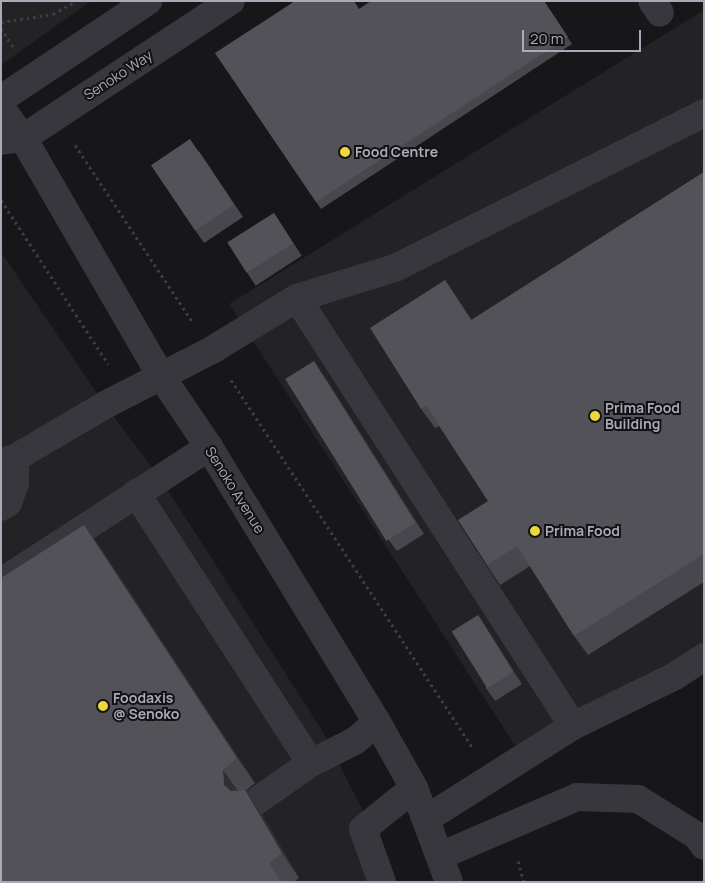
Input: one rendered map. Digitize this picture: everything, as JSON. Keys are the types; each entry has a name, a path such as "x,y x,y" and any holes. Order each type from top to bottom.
{"street":[{"path":"1,99 148,1"},
{"name":"Senoko Way","path":"12,139 56,116 232,1"},
{"name":"Senoko Avenue","path":"1,108 12,139 161,376 209,447 377,722 414,788 449,882"},
{"path":"1,507 8,503 15,483 8,460 51,435 127,393 212,350 297,298 395,268 694,117"},
{"path":"297,298 573,726"},
{"path":"1,582 209,447"},
{"path":"136,493 311,763"},
{"path":"426,819 492,780 573,726 675,676 704,657"},
{"path":"254,802 311,763 355,742 377,722"},
{"path":"382,882 363,829 414,788"},
{"path":"440,856 577,797 638,798 697,836 704,846"}],"path":[{"path":"1,22 53,14 76,1"},
{"path":"1,28 31,78"},
{"path":"56,116 212,350 492,780"},
{"path":"1,200 127,393"},
{"path":"508,827 524,882"}],"shaded area":[{"path":"1,1 91,1 1,65"},
{"name":"Prima Food","path":"704,10 704,651 527,764 229,304"},
{"path":"1,252 105,405 160,478 323,732 369,823 389,882 1,882"}],"building":[{"name":"Food Centre","path":"295,1 354,1 359,9 371,1 544,1 568,37 316,202 215,53"},
{"path":"190,139 234,204 195,231 151,165"},
{"name":"Prima Food Building","path":"704,172 704,554 574,636 517,546 487,565 458,520 488,501 426,405 421,409 370,328 445,280 471,320"},
{"path":"274,213 293,244 246,273 227,242"},
{"path":"314,361 415,523 386,541 285,379"},
{"name":"Foodaxis @ Senoko","path":"84,525 237,758 223,770 224,785 231,791 245,790 282,853 269,863 281,882 1,882 1,578"},
{"path":"478,615 514,672 487,688 452,631"}],"place":[{"name":"Food Centre","path":"345,152"},
{"name":"Prima Food Building","path":"595,416"},
{"name":"Prima Food","path":"535,531"},
{"name":"Foodaxis @ Senoko","path":"103,706"}]}
